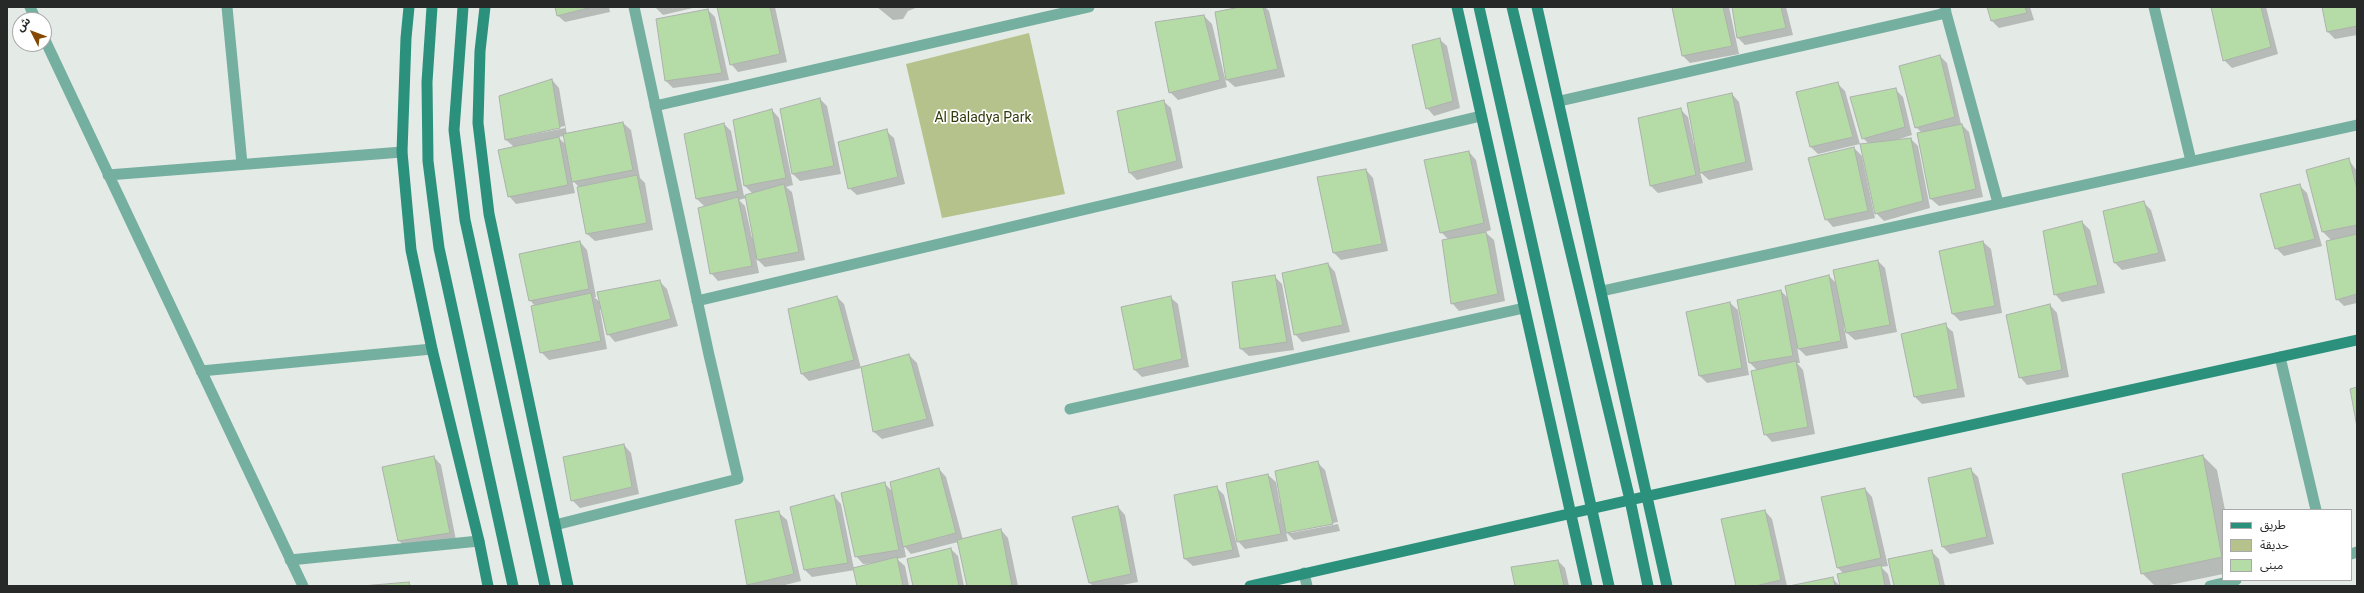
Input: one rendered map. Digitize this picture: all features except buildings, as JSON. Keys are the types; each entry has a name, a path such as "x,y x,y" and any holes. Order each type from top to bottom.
{"main road":[{"path":"410,7 406,38 402,152 411,250 432,349 479,541 488,586"},
{"path":"432,7 427,82 428,160 439,248 513,586"},
{"path":"463,7 454,130 465,220 545,586"},
{"path":"485,7 480,51 478,123 489,214 568,586"},
{"path":"1457,7 1524,308 1572,513 1587,586"},
{"path":"1479,7 1608,586"},
{"path":"1512,7 1630,500 1648,586"},
{"path":"1537,7 1560,101 1667,586"},
{"path":"1250,586 1647,496 2357,340"}],"street":[{"path":"226,7 242,164"},
{"path":"555,525 738,479 697,301 634,7"},
{"path":"655,106 1089,7"},
{"path":"2154,7 2191,161"},
{"path":"1560,101 1945,10 1998,203"},
{"path":"51,52 302,586"},
{"path":"697,301 1482,116"},
{"path":"1602,291 2357,125"},
{"path":"108,175 402,152"},
{"path":"1070,408 1524,308"},
{"path":"201,371 432,349"},
{"path":"2280,357 2316,509"},
{"path":"290,560 479,541"},
{"path":"1304,573 1307,586"},
{"path":"2210,586 2232,581"}],"green space":[{"name":"Al Baladya Park","path":"1029,33 1065,194 942,218 906,64"}]}
